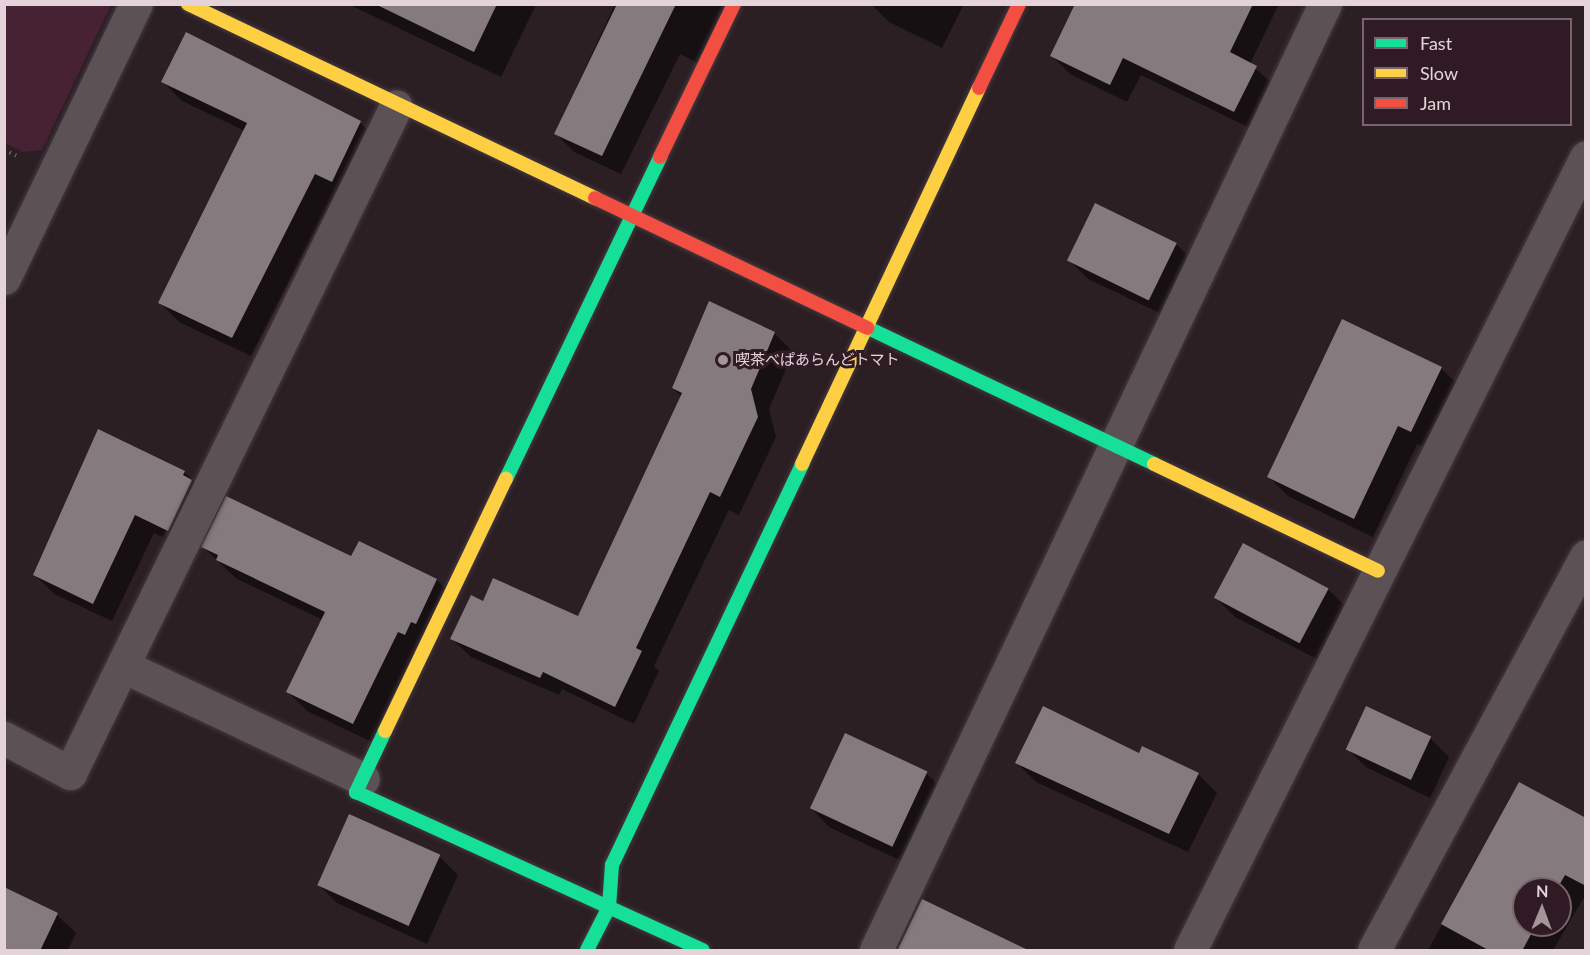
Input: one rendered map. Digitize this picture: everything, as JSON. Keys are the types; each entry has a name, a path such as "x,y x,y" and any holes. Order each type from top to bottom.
{"street":[{"path":"4,278 136,4"},
{"path":"188,4 396,106 633,216 1378,571"},
{"path":"703,951 356,792 734,4"},
{"path":"587,951 609,907 612,865 1019,4"},
{"path":"876,951 1325,4"},
{"path":"4,738 70,772 396,106"},
{"path":"1190,951 1586,157"},
{"path":"1374,951 1586,556"},
{"path":"123,666 363,779"}],"shaded area":[{"path":"4,5 111,5 42,150 23,152 5,143"}],"building":[{"path":"375,4 497,4 474,52"},
{"path":"617,4 676,4 602,156 554,134"},
{"path":"1075,4 1253,4 1230,52 1257,66 1234,112 1123,58 1110,85 1050,56"},
{"path":"186,32 361,121 332,182 315,174 232,338 158,303 247,123 161,82"},
{"path":"1095,203 1177,243 1149,300 1067,261"},
{"path":"709,301 775,332 751,389 758,417 720,497 710,492 636,648 642,651 615,707 543,672 540,678 450,639 471,595 483,601 493,578 578,616 682,393 672,388"},
{"path":"1342,319 1442,367 1411,432 1398,426 1354,519 1267,477"},
{"path":"98,429 185,471 183,475 192,480 168,531 135,515 93,604 33,575"},
{"path":"226,496 351,556 359,541 437,579 416,624 411,622 405,635 398,632 353,724 286,692 325,612 216,560 218,555 201,547"},
{"path":"1243,543 1329,589 1300,643 1214,598"},
{"path":"1043,706 1139,753 1142,746 1199,773 1169,834 1015,763"},
{"path":"1366,706 1431,736 1411,780 1346,750"},
{"path":"845,733 927,771 892,847 810,808"},
{"path":"1519,782 1586,818 1586,886 1565,875 1564,877 1512,877 1512,937 1530,937 1522,951 1490,951 1441,924"},
{"path":"349,814 440,855 409,926 317,885"},
{"path":"4,887 58,913 40,951 4,951"},
{"path":"922,899 1030,951 897,951"}],"traffic: fast":[{"path":"506,479 660,157"},
{"path":"868,328 1154,464"},
{"path":"587,950 609,907 612,865 802,464"},
{"path":"385,731 356,792 703,950"}],"traffic: slow":[{"path":"188,4 595,198"},
{"path":"802,464 979,88"},
{"path":"1154,464 1378,571"},
{"path":"385,731 506,479"}],"traffic: jam":[{"path":"660,157 734,4"},
{"path":"979,88 1019,4"},
{"path":"595,198 868,328"}],"place":[{"name":"喫茶べぱあらんどトマト","path":"723,360"}]}
